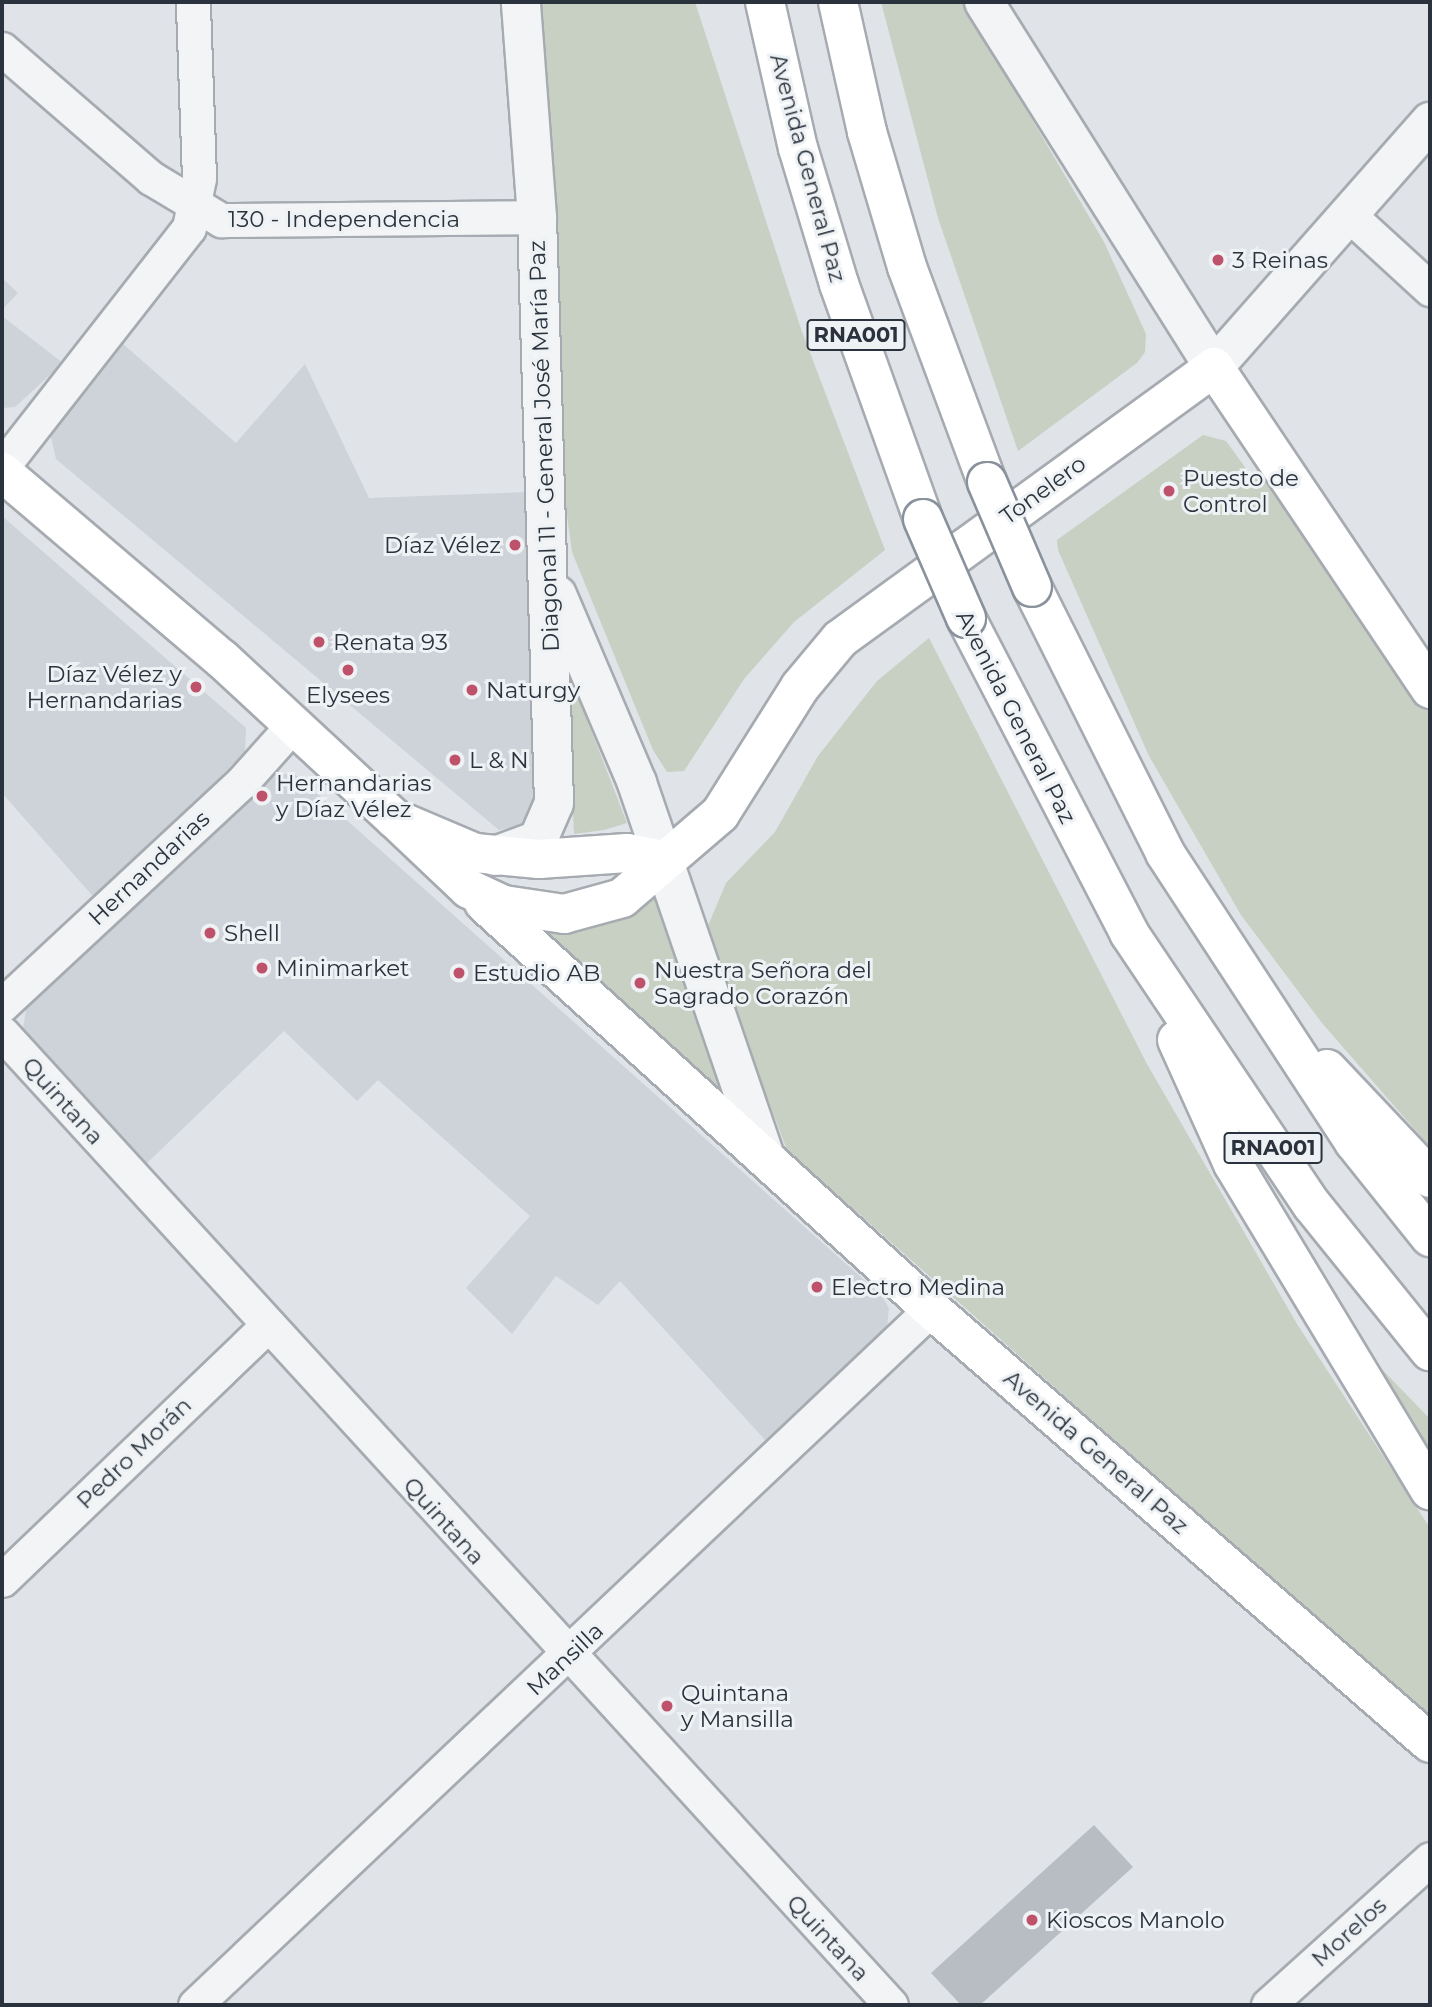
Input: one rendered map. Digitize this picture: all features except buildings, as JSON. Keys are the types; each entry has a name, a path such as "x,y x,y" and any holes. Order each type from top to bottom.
{"main road":[{"path":"740,2 798,148"},
{"name":"Avenida General Paz","path":"765,2 798,148 878,402 923,519 966,618 1129,933 1312,1205 1430,1352"},
{"name":"RNA001","path":"838,2 867,132 907,267 987,482 1032,587 1105,741 1249,986 1354,1142 1430,1237"},
{"path":"852,2 867,132"},
{"path":"1214,367 1430,689"},
{"name":"Tonelero","path":"664,860 720,814 800,687 840,639 1214,367"},
{"path":"2,469 292,726 469,889 533,913 564,914 622,898 664,860"},
{"path":"395,819 495,856 627,853 664,860"},
{"name":"Avenida General Paz","path":"469,889 931,1309 1430,1742"},
{"path":"1129,933 1233,1164 1430,1490"},
{"path":"1249,986 1430,1178"}],"street":[{"path":"2,469 179,248 196,210 200,141 193,2"},
{"name":"Diagonal 11 - General José María Paz","path":"495,856 538,840 554,803 537,217 521,2"},
{"path":"984,2 1214,367"},
{"name":"130 - Independencia","path":"2,49 196,210 241,223 537,217"},
{"name":"Tonelero","path":"1214,367 1430,122"},
{"path":"1348,213 1430,289"},
{"name":"Avenida General Paz","path":"549,576 664,860 765,1157"},
{"name":"Hernandarias","path":"2,1004 242,782 292,726"},
{"name":"Quintana","path":"2,1032 568,1657 891,2005"},
{"name":"Mansilla","path":"195,2005 568,1657 931,1309"},
{"name":"Pedro Morán","path":"2,1580 267,1326"},
{"name":"Morelos","path":"1268,2005 1430,1859"}],"shaded area":[{"path":"2,278 18,293 2,310"},
{"path":"2,316 63,363 15,407 2,408"},
{"path":"122,343 236,443 305,364 369,498 529,492 540,802 529,824 499,830 56,459 49,428"},
{"path":"2,516 246,728 245,752 98,902 2,793"},
{"path":"274,773 296,775 881,1295 889,1308 886,1337 776,1452 620,1281 598,1305 556,1276 512,1334 466,1288 530,1216 378,1080 357,1101 284,1031 144,1166 22,1036 27,1002"}],"green space":[{"path":"534,2 695,2 801,329 885,550 794,622 744,679 684,771 667,772 653,750 572,552 560,464"},
{"path":"881,2 963,2 1104,242 1146,334 1145,352 1137,363 1018,451 938,218"},
{"path":"1203,435 1226,441 1250,474 1261,468 1430,713 1430,1147 1322,1023 1241,915 1149,756 1058,550 1057,540"},
{"path":"929,638 1147,1064 1297,1324 1430,1528 1430,1720 787,1150 705,933 726,883 775,832 818,756 877,681"},
{"path":"567,668 627,823 604,830 574,834"},
{"path":"654,888 737,1117 526,925 570,929 631,915"},
{"path":"1371,1358 1430,1419 1430,1470"}],"place":[{"name":"3 Reinas","path":"1218,260"},
{"name":"Puesto de Control","path":"1169,491"},
{"name":"Díaz Vélez","path":"515,545"},
{"name":"Renata 93","path":"319,642"},
{"name":"Elysees","path":"348,670"},
{"name":"Díaz Vélez y Hernandarias","path":"196,687"},
{"name":"Naturgy","path":"472,690"},
{"name":"L & N","path":"455,760"},
{"name":"Hernandarias y Díaz Vélez","path":"262,796"},
{"name":"Shell","path":"210,933"},
{"name":"Minimarket","path":"262,968"},
{"name":"Estudio AB","path":"459,973"},
{"name":"Nuestra Señora del Sagrado Corazón","path":"640,983"},
{"name":"Electro Medina","path":"817,1287"},
{"name":"Quintana y Mansilla","path":"667,1706"},
{"name":"Kioscos Manolo","path":"1032,1920"}]}
